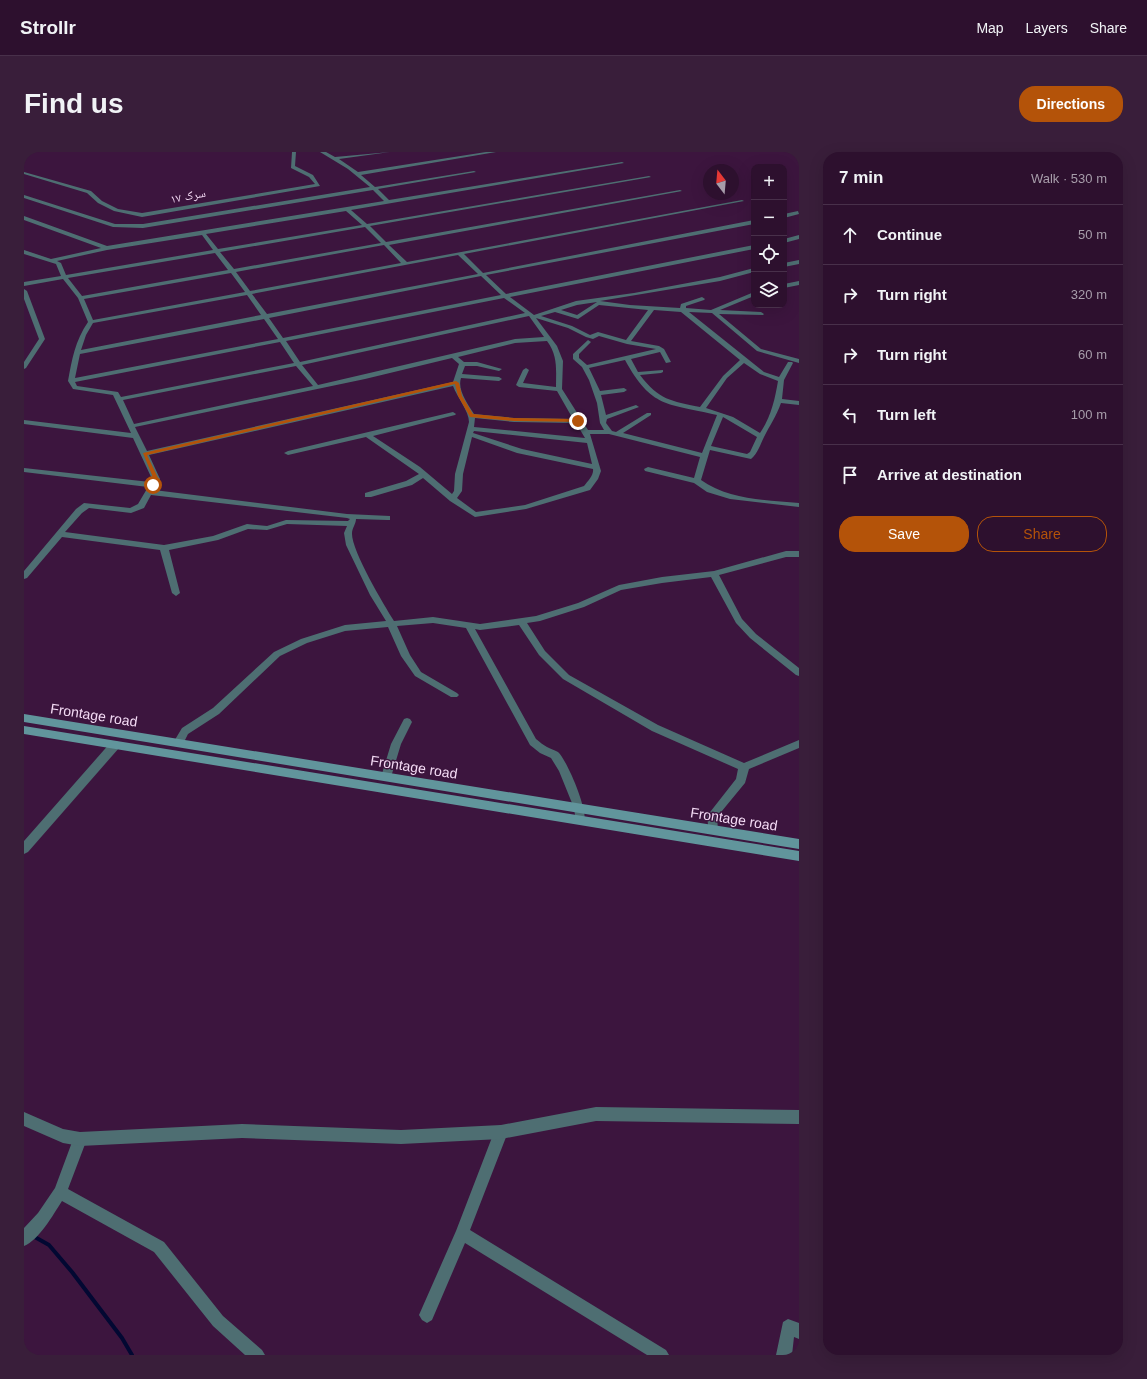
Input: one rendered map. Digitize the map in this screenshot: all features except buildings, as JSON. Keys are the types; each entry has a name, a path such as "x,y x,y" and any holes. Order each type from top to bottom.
{"main road":[{"name":"Frontage road","path":"24,718 799,844"},
{"path":"24,730 799,856"}],"street":[{"name":"سرک ۱۷","path":"24,173 89,192 100,202 116,210 142,215 318,185 311,176 293,167 294,152"},
{"path":"322,152 335,158 357,174 388,202"},
{"path":"335,158 388,152"},
{"path":"357,174 494,152"},
{"path":"49,261 107,248 622,163"},
{"path":"24,196 115,226 127,227 143,226 373,187 474,172"},
{"path":"24,284 368,227 649,177"},
{"path":"81,298 680,191"},
{"path":"24,576 79,511 87,505 131,511 141,506 156,480 116,393 75,388 71,381 76,353 85,330 91,322 742,201"},
{"path":"347,209 387,244 405,263"},
{"path":"787,215 798,213"},
{"path":"24,218 107,248"},
{"path":"76,353 751,223"},
{"path":"203,233 216,252 233,271 266,316 298,364 316,386"},
{"path":"787,240 799,237"},
{"path":"71,381 283,341 751,248"},
{"path":"24,252 58,263 64,278 81,298 91,322"},
{"path":"459,253 505,296 533,316 570,328 588,336 593,337 598,334 627,342 657,347 662,350 668,362"},
{"path":"787,264 799,262"},
{"path":"119,399 533,316 576,303 720,279 751,271"},
{"path":"787,285 799,283"},
{"path":"24,291 42,338 24,367"},
{"path":"713,311 751,295"},
{"path":"682,310 683,305 702,299"},
{"path":"589,302 652,309 760,314"},
{"path":"556,310 578,317 599,303"},
{"path":"627,342 652,309"},
{"path":"682,310 762,373 781,380"},
{"path":"713,311 759,350 799,360"},
{"path":"367,435 475,515 526,507 587,488 594,479 597,471 590,441 568,401 559,389 560,361 549,339 533,316"},
{"path":"132,426 316,386 380,374 515,341 549,339"},
{"path":"588,342 576,354 576,359 586,367 597,393 604,418 603,423 609,432"},
{"path":"586,367 662,350"},
{"path":"453,355 462,364 477,364 498,369"},
{"path":"627,358 635,374 649,392 656,397 672,404 721,414 761,436"},
{"path":"701,410 725,377 744,360"},
{"path":"707,447 748,456 753,453 761,436 770,423 778,401 781,380 790,363"},
{"path":"453,499 458,491 459,474 470,432 472,416 460,396 458,379 462,364"},
{"path":"526,370 519,385 559,389"},
{"path":"635,374 662,370"},
{"path":"144,454 458,379 499,379"},
{"path":"597,393 624,390"},
{"path":"778,401 799,403"},
{"path":"604,418 636,407"},
{"path":"288,453 453,414"},
{"path":"616,435 649,414"},
{"path":"697,481 707,447 721,414"},
{"path":"472,416 514,420 578,421"},
{"path":"24,422 136,436"},
{"path":"470,432 590,441"},
{"path":"470,432 520,451 596,467"},
{"path":"586,432 609,432 704,456"},
{"path":"648,469 697,481 710,490 730,497 774,504 799,505"},
{"path":"24,470 151,488 353,521"},
{"path":"368,495 409,482 423,475"},
{"path":"60,534 164,548 215,538 247,526 267,528 286,522 353,521 387,518"},
{"path":"353,521 348,533 350,545 406,656 418,674 454,696"},
{"path":"164,548 176,593"},
{"path":"178,743 185,731 216,712 277,654 304,641 346,628 433,620 469,626 488,626 537,619 581,605 619,588 662,580 714,574 786,554 799,554"},
{"path":"714,574 739,621 753,636 799,672"},
{"path":"521,621 542,653 566,677 655,728 744,767 799,744"},
{"path":"469,626 534,742 544,750 555,755 564,770 579,808 580,820"},
{"path":"386,777 396,744 407,722"},
{"path":"24,849 115,745"},
{"path":"713,830 712,816 741,780 744,767"},
{"path":"24,1119 63,1136 80,1139 242,1131 401,1137 501,1132 596,1114 799,1117"},
{"path":"427,1315 462,1233 501,1132"},
{"path":"24,1239 43,1218 60,1192 80,1139"},
{"path":"60,1192 159,1247 218,1321 257,1355"},
{"path":"462,1233 661,1355"},
{"path":"784,1355 788,1327 799,1331"}],"waterway":[{"path":"33,1236 49,1245 72,1272 122,1338 132,1355"}],"route":[{"path":"153,485 156,480 144,454 456,383 460,396 472,416 514,420 578,421"}]}
